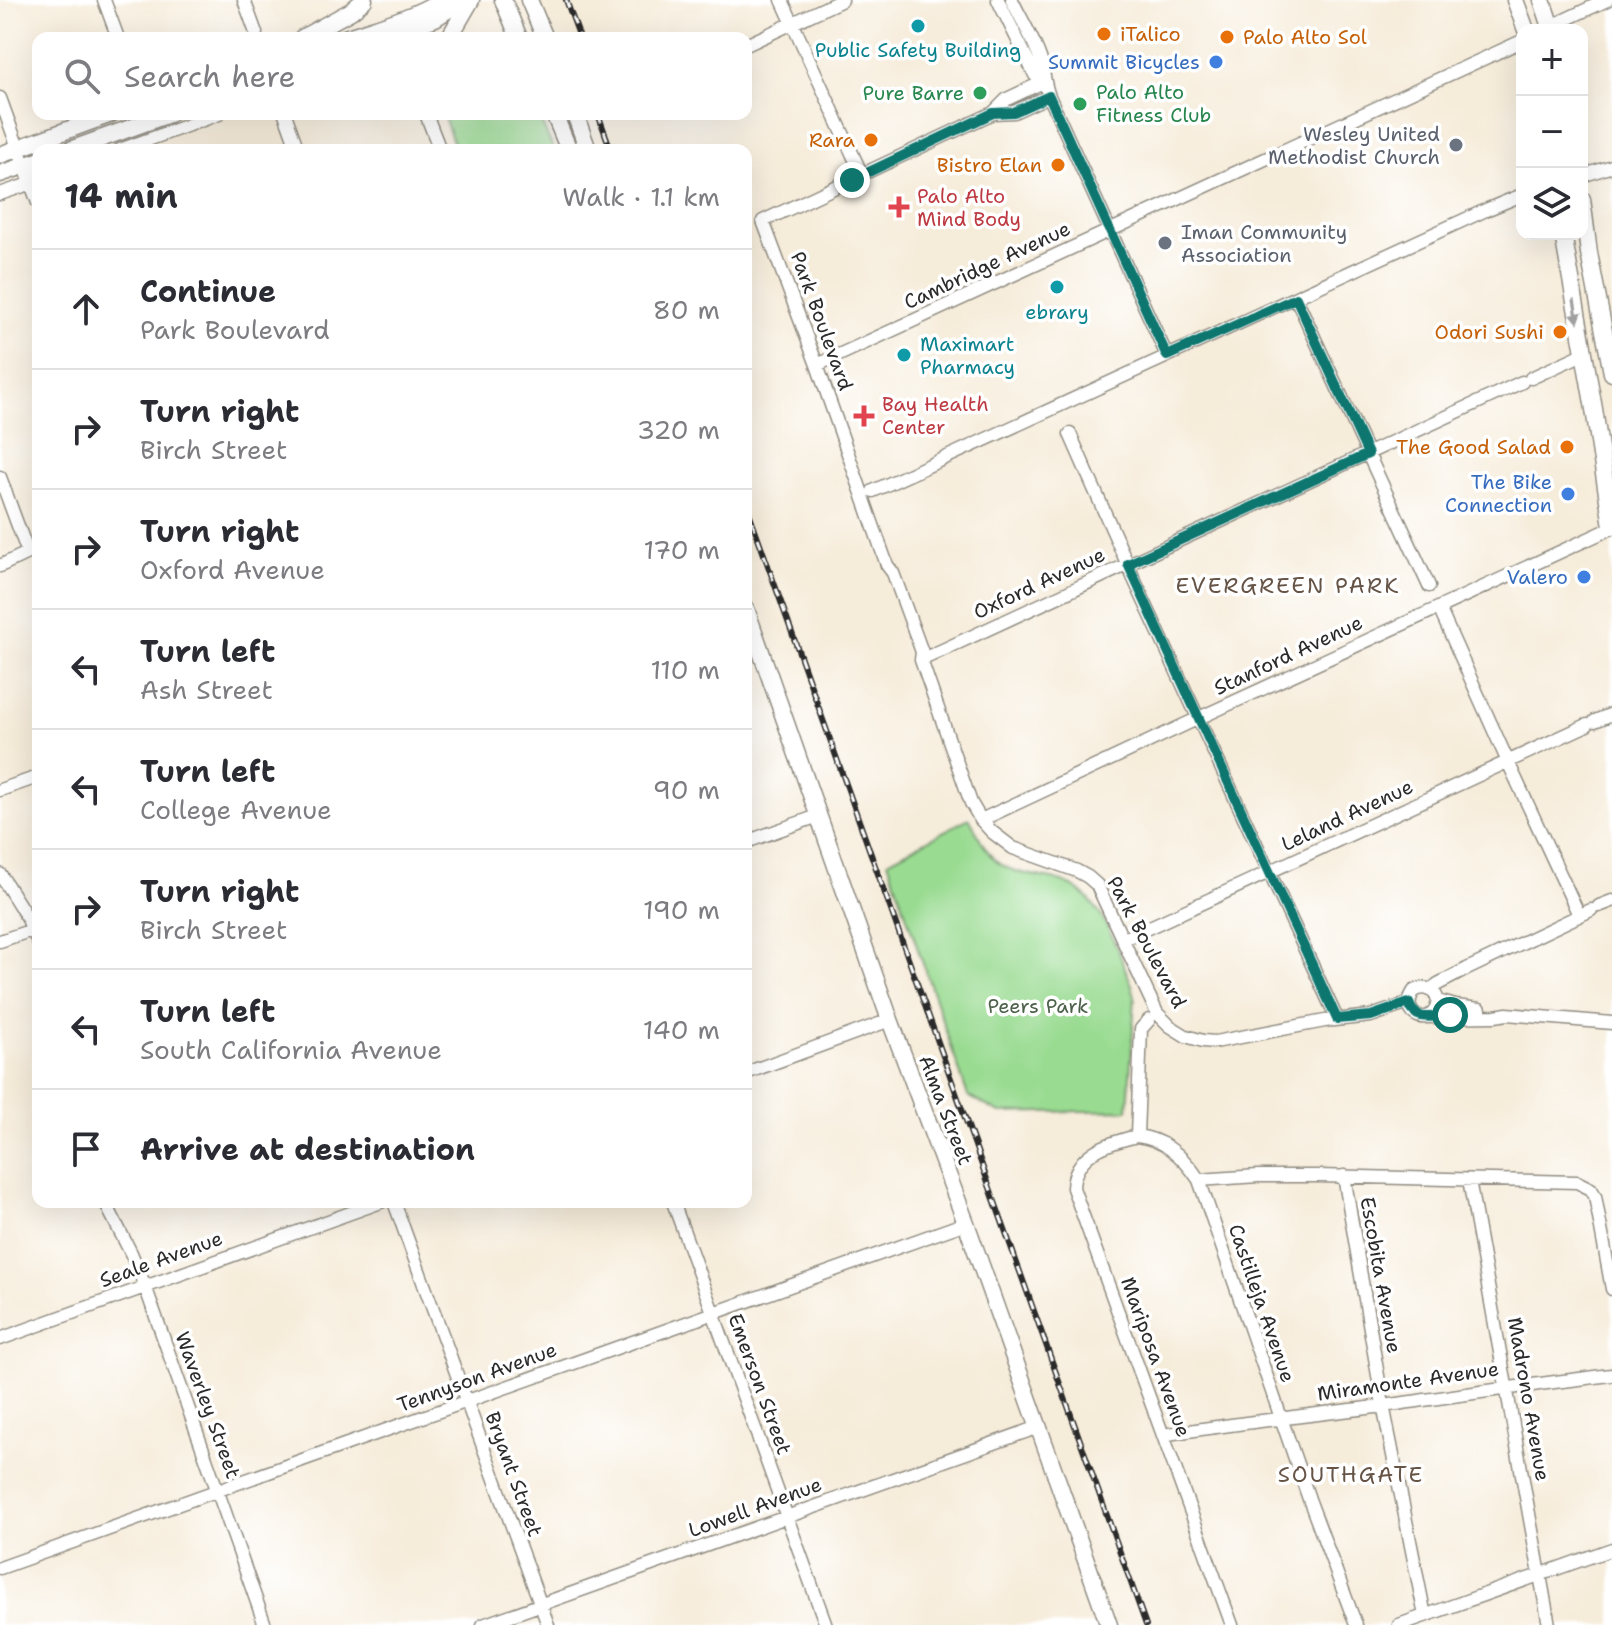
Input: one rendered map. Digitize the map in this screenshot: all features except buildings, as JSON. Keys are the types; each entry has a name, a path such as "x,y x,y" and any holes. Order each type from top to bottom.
{"main road":[{"path":"313,32 351,11 364,0"},
{"path":"362,32 411,15 441,0"},
{"path":"398,32 435,18 463,0"},
{"path":"452,32 471,0"},
{"path":"529,0 542,32"},
{"path":"1515,0 1524,24"},
{"path":"1542,0 1548,24"},
{"path":"504,4 511,32"},
{"path":"504,4 516,32"},
{"path":"67,144 102,120"},
{"path":"86,144 152,120"},
{"path":"556,120 566,144"},
{"path":"577,120 586,144"},
{"path":"0,155 31,169"},
{"path":"0,174 31,169"},
{"path":"1564,240 1612,527"},
{"path":"1587,240 1612,373"},
{"name":"Alma Street","path":"752,628 1109,1625"}],"street":[{"path":"104,0 116,32"},
{"path":"244,0 256,32"},
{"path":"782,0 862,175 993,113 1007,99 1043,82"},
{"path":"752,42 842,0"},
{"path":"998,0 1035,75 1043,82 1167,356"},
{"path":"1012,0 1040,57 1043,82"},
{"path":"1557,24 1607,0"},
{"name":"Cambridge Avenue","path":"817,365 1516,44"},
{"path":"993,113 1014,112 1049,96"},
{"path":"0,98 31,169 0,194"},
{"path":"156,144 206,120"},
{"path":"287,120 296,144"},
{"path":"428,120 438,144"},
{"path":"1588,175 1612,166"},
{"name":"Park Boulevard","path":"862,175 763,221 817,365 887,570 893,573 922,652 921,660 971,803 981,820 1013,848 1077,871 1093,880 1105,898 1157,1013 1170,1026 1191,1038 1215,1042 1337,1019 1371,1016 1409,1003 1411,995 1418,989 1431,990"},
{"path":"873,491 1516,197"},
{"path":"1296,298 1429,586"},
{"name":"Oxford Avenue","path":"921,660 1583,354"},
{"path":"1070,434 1337,1019"},
{"path":"0,477 32,548"},
{"name":"Stanford Avenue","path":"981,820 1612,527"},
{"path":"0,566 32,550"},
{"path":"1439,608 1508,762 1590,910"},
{"name":"Leland Avenue","path":"1124,939 1612,714"},
{"path":"0,790 32,779"},
{"path":"752,840 818,816"},
{"path":"0,874 32,926"},
{"path":"1428,1017 1436,1011 1438,1001 1431,990 1438,984 1612,901"},
{"path":"0,941 32,934"},
{"path":"1438,1001 1507,1014"},
{"path":"1409,1003 1415,1015 1428,1017 1507,1014 1612,1023"},
{"path":"752,1071 890,1020"},
{"path":"1137,1136 1141,1029 1149,1020"},
{"name":"Castilleja Avenue","path":"1137,1136 1150,1137 1166,1144 1199,1180 1356,1625"},
{"name":"Mariposa Avenue","path":"1137,1136 1083,1159 1073,1177 1073,1188 1232,1625"},
{"path":"1199,1180 1344,1176 1569,1181 1591,1189 1595,1196 1612,1289"},
{"name":"Escobita Avenue","path":"1344,1176 1383,1405 1425,1616"},
{"name":"Madrono Avenue","path":"1469,1180 1549,1625"},
{"name":"Waverley Street","path":"108,1208 145,1286 265,1625"},
{"name":"Seale Avenue","path":"0,1339 364,1208"},
{"name":"Bryant Street","path":"396,1208 548,1625"},
{"name":"Emerson Street","path":"675,1208 826,1625"},
{"name":"Tennyson Avenue","path":"0,1568 966,1223"},
{"name":"Miramonte Avenue","path":"1163,1435 1612,1375"},
{"name":"Lowell Avenue","path":"483,1625 1039,1427"},
{"path":"1399,1625 1612,1549"}],"green space":[{"path":"445,120 539,120 551,144 454,144"},
{"name":"Peers Park","path":"969,818 986,849 1000,864 1073,887 1091,902 1105,923 1135,996 1128,1110 1000,1113 968,1096 888,861"}],"railway":[{"path":"566,0 578,32"},
{"path":"600,120 609,144"},
{"path":"752,521 1146,1625"}],"place":[{"name":"Public Safety Building","path":"918,26"},
{"name":"iTalico","path":"1104,34"},
{"name":"Palo Alto Sol","path":"1227,37"},
{"name":"Summit Bicycles","path":"1216,62"},
{"name":"Pure Barre","path":"980,93"},
{"name":"Palo Alto Fitness Club","path":"1080,104"},
{"name":"Rara","path":"871,140"},
{"name":"Wesley United Methodist Church","path":"1456,145"},
{"name":"Bistro Elan","path":"1058,165"},
{"name":"Palo Alto Mind Body","path":"899,207"},
{"name":"Iman Community Association","path":"1165,243"},
{"name":"ebrary","path":"1057,287"},
{"name":"Odori Sushi","path":"1560,332"},
{"name":"Maximart Pharmacy","path":"904,355"},
{"name":"Bay Health Center","path":"864,416"},
{"name":"The Good Salad","path":"1567,447"},
{"name":"The Bike Connection","path":"1568,494"},
{"name":"Valero","path":"1584,577"}],"district":[{"name":"EVERGREEN PARK","path":"1288,585"},
{"name":"SOUTHGATE","path":"1351,1474"}],"route":[{"path":"852,180 993,113 1014,112 1049,96 1167,356 1296,298 1368,454 1128,564 1337,1019 1371,1016 1409,1003 1412,1012 1419,1017 1450,1015"}]}
